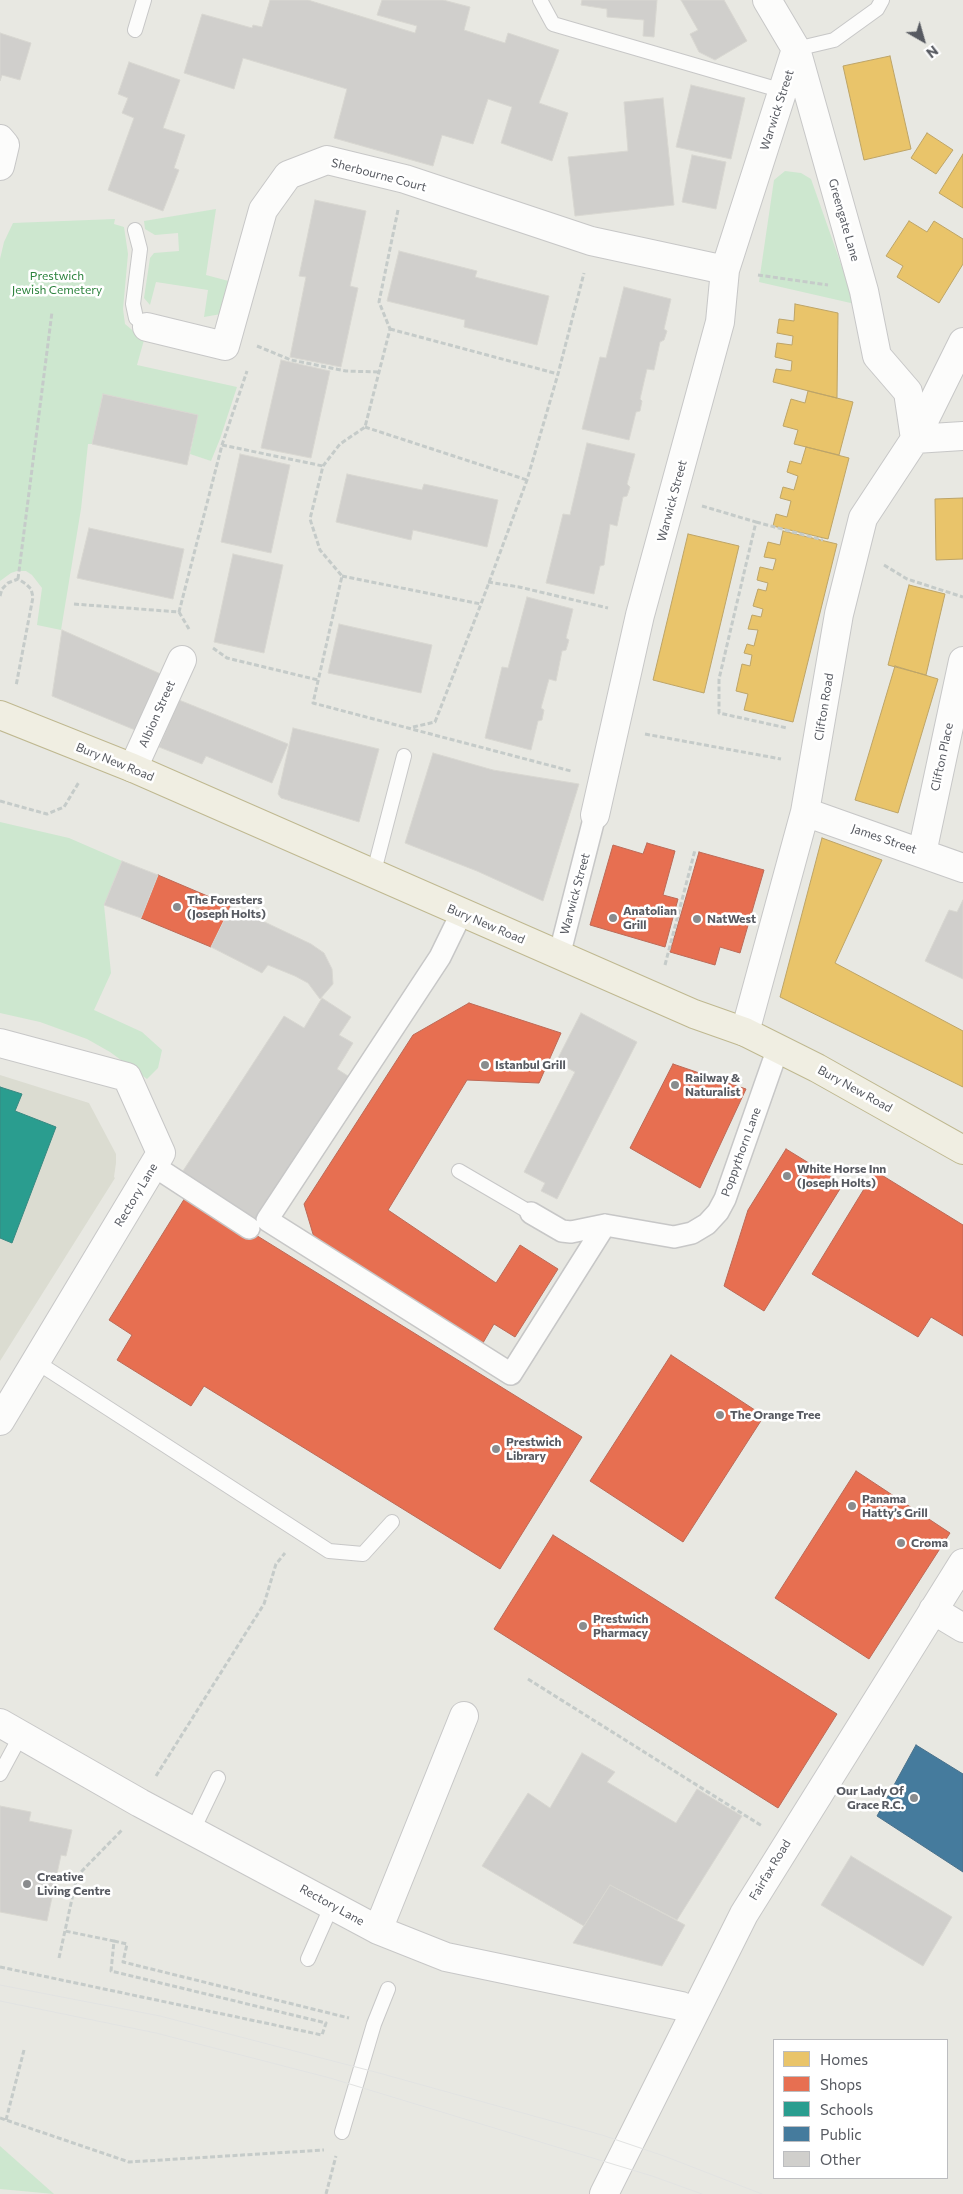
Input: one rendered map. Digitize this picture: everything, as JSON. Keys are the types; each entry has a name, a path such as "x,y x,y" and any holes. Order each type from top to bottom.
{"highway":[{"name":"Bury New Road","path":"4,717 133,768 461,914 694,1014 745,1032 836,1078 963,1150"}],"street":[{"name":"Greengate Lane","path":"767,0 796,49 864,291 877,356 908,392 915,439"},
{"name":"Warwick Street","path":"559,956 596,815 640,615 720,322 725,270 796,49"},
{"path":"0,139 5,145 0,166"},
{"name":"Sherbourne Court","path":"147,328 225,346 263,210 288,175 327,160 405,179 591,241 725,270"},
{"name":"Clifton Road","path":"745,1032 805,812 839,614 863,518 915,439 963,342"},
{"path":"915,439 963,436"},
{"name":"Albion Street","path":"133,768 182,660"},
{"name":"Clifton Place","path":"922,853 963,661"},
{"name":"James Street","path":"805,812 963,868"},
{"path":"461,914 440,957 267,1220 511,1374 605,1225"},
{"name":"Rectory Lane","path":"0,1043 126,1077 161,1153 0,1421"},
{"name":"Poppythorn Lane","path":"531,1213 562,1231 571,1232 605,1225 674,1237 692,1233 708,1224 718,1212 725,1199 778,1048"},
{"path":"154,1166 249,1228"},
{"name":"Fairfax Road","path":"604,2194 744,1914 963,1562"},
{"path":"933,1610 963,1628"},
{"path":"378,1930 464,1716"},
{"name":"Rectory Lane","path":"10,1729 140,1802 378,1930 446,1957 681,2006 694,2011"}],"lane":[{"path":"135,30 144,0"},
{"path":"540,0 553,24 783,91"},
{"path":"796,49 834,40 877,10 882,0"},
{"path":"135,230 140,249 133,304 136,318 147,328"},
{"path":"373,875 404,756"},
{"name":"Poppythorn Lane","path":"459,1171 531,1213"},
{"path":"35,1361 329,1551 363,1554 392,1522"},
{"path":"0,1774 10,1729"},
{"path":"193,1830 218,1778"},
{"path":"308,1958 332,1905"},
{"path":"342,2132 374,2024 388,1989"}],"path":[{"path":"405,179 379,302 390,329 365,427 340,444 323,466 310,519 320,550 342,576 481,604"},
{"path":"411,728 435,722 527,480 558,374 591,241"},
{"path":"725,270 864,291"},
{"path":"18,579 52,312"},
{"path":"390,329 558,374"},
{"path":"252,354 256,346 291,360 346,371 378,372"},
{"path":"190,631 179,612 222,445 250,364"},
{"path":"365,427 527,480"},
{"path":"222,445 323,466"},
{"path":"672,498 756,522 719,679 718,713 819,735"},
{"path":"342,576 313,704 411,728 603,780"},
{"path":"0,596 2,589 8,583 18,579"},
{"path":"4,717 33,597 31,589 18,579"},
{"path":"488,582 519,587 640,615"},
{"path":"74,604 179,612"},
{"path":"212,647 227,658 318,680"},
{"path":"615,727 814,766"},
{"path":"0,802 47,814 64,808 96,754"},
{"path":"656,997 695,850"},
{"path":"154,1778 264,1604 276,1564 300,1532"},
{"path":"528,1679 788,1841"},
{"path":"59,1958 77,1876 123,1828"},
{"path":"65,1930 127,1944 123,1962 374,2024"},
{"path":"0,1967 322,2034 326,2023 111,1971 114,1941"},
{"path":"6,2120 24,2050"},
{"path":"0,2118 129,2162 338,2149"},
{"path":"326,2194 342,2132"}],"shaded area":[{"path":"0,1075 89,1103 116,1154 116,1163 115,1178 0,1361"}],"green space":[{"path":"785,171 801,173 811,179 855,304 759,282 774,180"},
{"path":"216,209 206,275 236,283 221,314 204,317 208,290 156,282 150,305 144,298 150,258 154,253 179,251 178,233 155,235 145,229 144,221"},
{"name":"Prestwich Jewish Cemetery","path":"115,219 114,224 124,227 128,254 123,309 125,324 144,340 137,365 237,387 211,461 190,454 198,415 103,394 92,444 88,444 81,509 61,630 37,625 42,588 32,575 26,571 17,571 0,581 0,259 4,242 13,223"},
{"path":"0,822 69,838 122,861 104,905 111,973 94,1010 142,1032 162,1050 158,1068 147,1079 110,1052 87,1039 40,1022 0,1013"},
{"path":"0,2146 54,2194 0,2189"}],"building: Homes":[{"path":"890,56 911,149 864,160 843,66"},
{"path":"927,133 953,150 936,174 911,158"},
{"path":"963,154 963,208 939,193"},
{"path":"909,221 927,232 934,221 963,239 963,264 939,303 897,277 903,266 886,256"},
{"path":"795,304 838,313 837,398 773,382 776,369 791,371 792,361 775,357 777,343 792,345 793,336 777,333 779,319 794,321"},
{"path":"808,391 853,402 839,455 794,444 798,430 783,426 791,399 805,403"},
{"path":"806,447 849,458 828,539 773,526 776,514 787,517 791,501 780,498 783,487 794,490 798,476 787,472 790,461 801,464"},
{"path":"963,498 963,559 936,560 935,499"},
{"path":"783,531 837,544 793,722 744,710 748,694 736,691 742,664 750,666 752,655 744,653 747,644 754,646 758,630 748,629 752,615 761,617 763,609 753,606 758,589 766,591 768,583 757,580 760,567 773,570 776,559 764,557 768,542 780,545"},
{"path":"688,534 739,546 704,693 653,680"},
{"path":"909,585 945,594 926,675 888,665"},
{"path":"895,666 938,679 898,813 855,800"},
{"path":"822,838 882,860 835,963 963,1031 963,1087 780,997"}],"building: Shops":[{"path":"647,843 675,851 663,895 678,899 665,947 590,925 613,845 643,854"},
{"path":"699,852 764,870 740,953 720,947 715,965 670,952"},
{"path":"158,875 231,906 211,947 141,918"},
{"path":"469,1003 561,1033 539,1083 467,1080 388,1210 496,1283 520,1245 558,1269 515,1337 494,1324 480,1348 316,1244 304,1204 413,1035"},
{"path":"673,1064 746,1089 700,1188 630,1148"},
{"path":"786,1149 843,1184 764,1311 724,1286 748,1210"},
{"path":"875,1171 963,1225 963,1336 931,1317 918,1337 812,1274"},
{"path":"188,1193 582,1437 500,1569 204,1386 191,1406 117,1360 132,1335 109,1320"},
{"path":"671,1355 764,1416 683,1542 590,1481"},
{"path":"856,1471 950,1533 869,1659 775,1598"},
{"path":"553,1535 837,1714 778,1808 494,1629"}],"building: Schools":[{"path":"0,1087 22,1094 15,1111 56,1127 12,1243 0,1238"}],"building: Public":[{"path":"916,1745 963,1774 963,1872 877,1816"}],"building: Other":[{"path":"270,0 308,0 415,33 417,26 377,15 382,0 443,0 470,7 464,30 505,43 508,33 559,50 539,103 568,113 552,161 501,143 512,107 488,99 473,144 442,135 433,166 334,138 347,89 243,58 234,89 184,73 202,14 252,28 253,25 262,27"},
{"path":"582,0 657,0 654,37 643,36 644,20 607,17 607,9 581,5"},
{"path":"681,0 724,0 747,41 715,60 699,52 690,34 698,30"},
{"path":"0,33 31,43 20,80 2,75 0,81"},
{"path":"129,62 180,80 163,128 185,135 174,168 179,170 163,211 108,190 134,118 122,113 128,98 118,94"},
{"path":"691,85 745,98 731,159 676,147"},
{"path":"663,98 674,205 575,216 568,157 628,151 624,102"},
{"path":"692,155 726,162 716,209 682,202"},
{"path":"315,200 366,211 350,286 358,288 341,367 290,357 306,277 299,276"},
{"path":"399,251 477,271 475,277 549,296 537,345 464,327 465,320 387,301"},
{"path":"624,287 671,299 664,329 667,331 664,340 660,342 654,370 647,369 640,399 642,401 640,411 636,412 629,440 582,429 600,357 606,358"},
{"path":"281,360 330,371 311,458 261,448"},
{"path":"103,394 198,415 187,465 92,444"},
{"path":"587,443 635,454 627,484 630,487 627,496 623,497 617,526 610,524 604,565 600,566 594,594 546,583 563,514 570,515"},
{"path":"240,454 290,465 271,553 221,542"},
{"path":"347,474 422,490 424,484 498,500 487,547 413,530 411,540 336,522"},
{"path":"89,528 184,549 173,599 77,578"},
{"path":"233,554 283,565 264,653 214,642"},
{"path":"527,597 573,609 566,638 569,640 566,650 562,651 556,681 549,679 541,708 544,710 542,720 538,721 531,750 485,738 502,667 508,668"},
{"path":"339,624 432,645 421,693 328,673"},
{"path":"62,630 163,675 140,732 52,696"},
{"path":"179,700 288,744 272,783 206,756 202,764 159,747"},
{"path":"293,728 379,749 359,822 281,798 278,794"},
{"path":"433,753 493,770 579,784 543,901 477,871 405,843"},
{"path":"122,861 158,875 141,918 104,905"},
{"path":"963,900 963,979 925,961 949,910 957,912"},
{"path":"231,906 311,944 324,953 332,969 333,984 320,999 308,983 295,976 268,965 262,973 211,947"},
{"path":"322,998 351,1017 339,1035 353,1043 337,1069 348,1076 253,1223 181,1174 284,1016 304,1028"},
{"path":"581,1013 637,1042 557,1199 541,1191 545,1183 524,1172 575,1072 556,1062"},
{"path":"582,1753 615,1772 607,1782 676,1823 697,1789 742,1816 677,1920 610,1885 584,1926 482,1866 528,1793 550,1808"},
{"name":"Creative Living Centre","path":"0,1806 31,1812 29,1821 72,1830 66,1856 61,1855 47,1921 0,1912"},
{"path":"851,1856 952,1917 923,1966 821,1905"},
{"path":"610,1885 685,1925 662,1966 573,1943"}],"tram line":[{"path":"0,1985 160,2016 379,2073 602,2135 664,2156 762,2194"},
{"path":"0,2001 156,2033 330,2078 652,2176 702,2194"}],"place":[{"name":"The Foresters (Joseph Holts)","path":"177,907"},
{"name":"Anatolian Grill","path":"613,918"},
{"name":"NatWest","path":"697,919"},
{"name":"Istanbul Grill","path":"485,1065"},
{"name":"Railway & Naturalist","path":"675,1085"},
{"name":"White Horse Inn (Joseph Holts)","path":"787,1176"},
{"name":"The Orange Tree","path":"720,1415"},
{"name":"Prestwich Library","path":"496,1449"},
{"name":"Panama Hatty’s Grill","path":"852,1506"},
{"name":"Croma","path":"901,1543"},
{"name":"Prestwich Pharmacy","path":"583,1626"},
{"name":"Our Lady Of Grace R.C.","path":"914,1798"},
{"name":"Creative Living Centre","path":"27,1884"}]}
